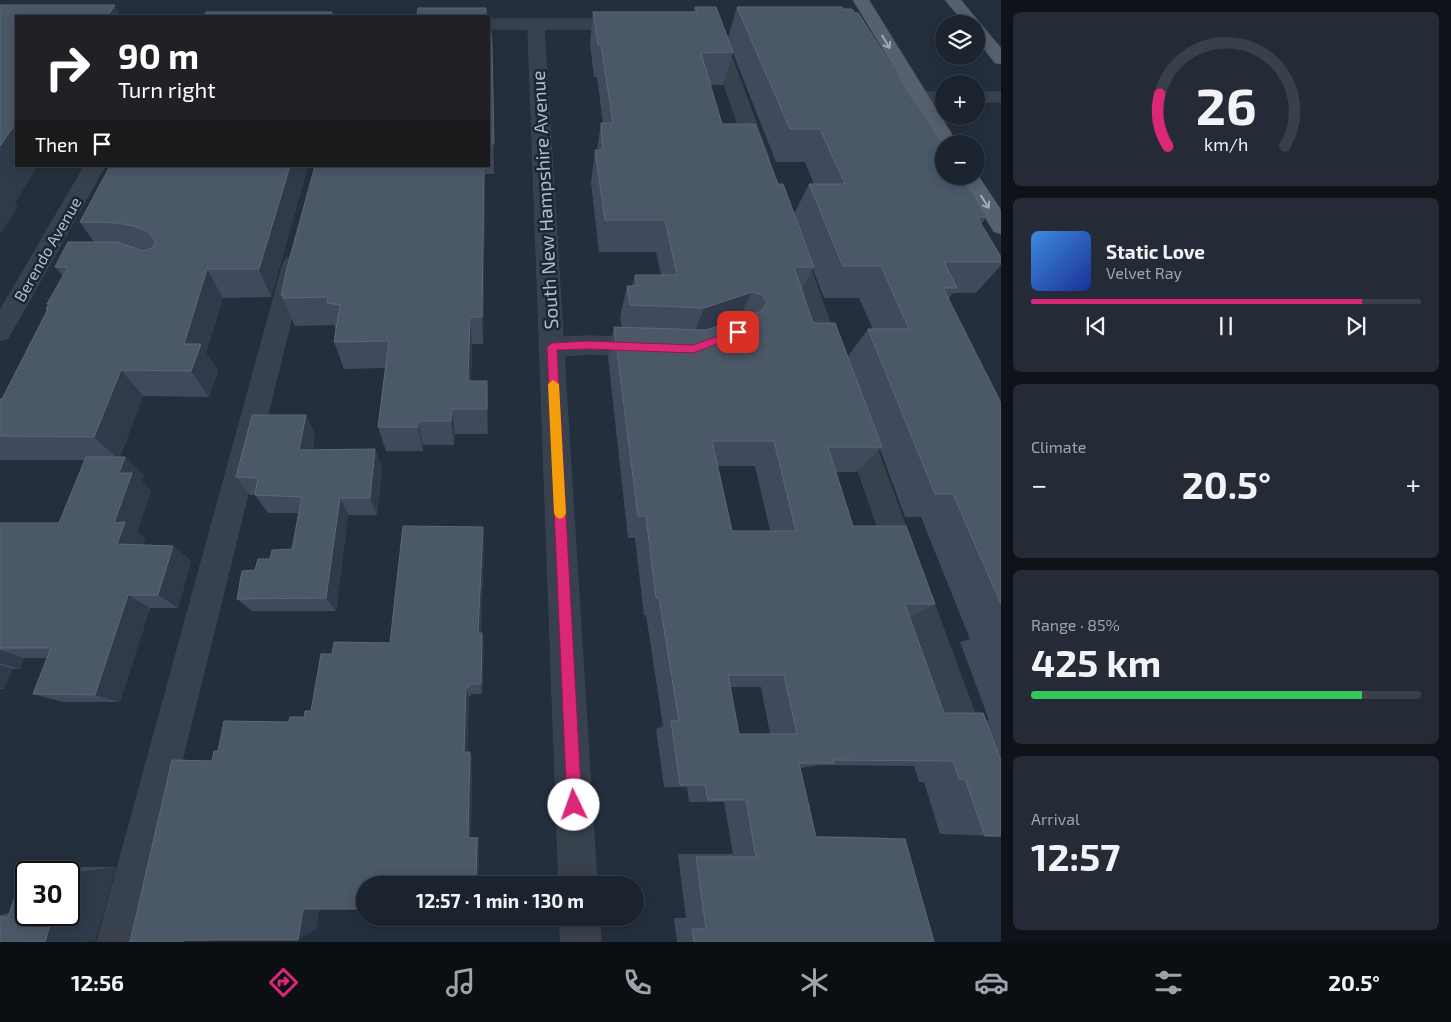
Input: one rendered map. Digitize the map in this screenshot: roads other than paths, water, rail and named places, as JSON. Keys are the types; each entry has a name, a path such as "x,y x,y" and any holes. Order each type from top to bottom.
{"main road":[{"path":"861,0 943,135"},
{"path":"954,0 966,15"},
{"path":"985,39 1001,58"},
{"path":"975,185 1001,227"}],"street":[{"path":"490,24 643,24"},
{"name":"South New Hampshire Avenue","path":"536,24 578,876"},
{"path":"714,24 770,186"},
{"path":"920,98 935,98"},
{"path":"985,98 1001,98"},
{"name":"Berendo Avenue","path":"0,332 94,167"},
{"path":"783,223 978,767"},
{"path":"117,942 299,243"},
{"path":"40,262 67,261"},
{"path":"552,347 588,345 674,348"},
{"path":"580,926 581,942"}]}
